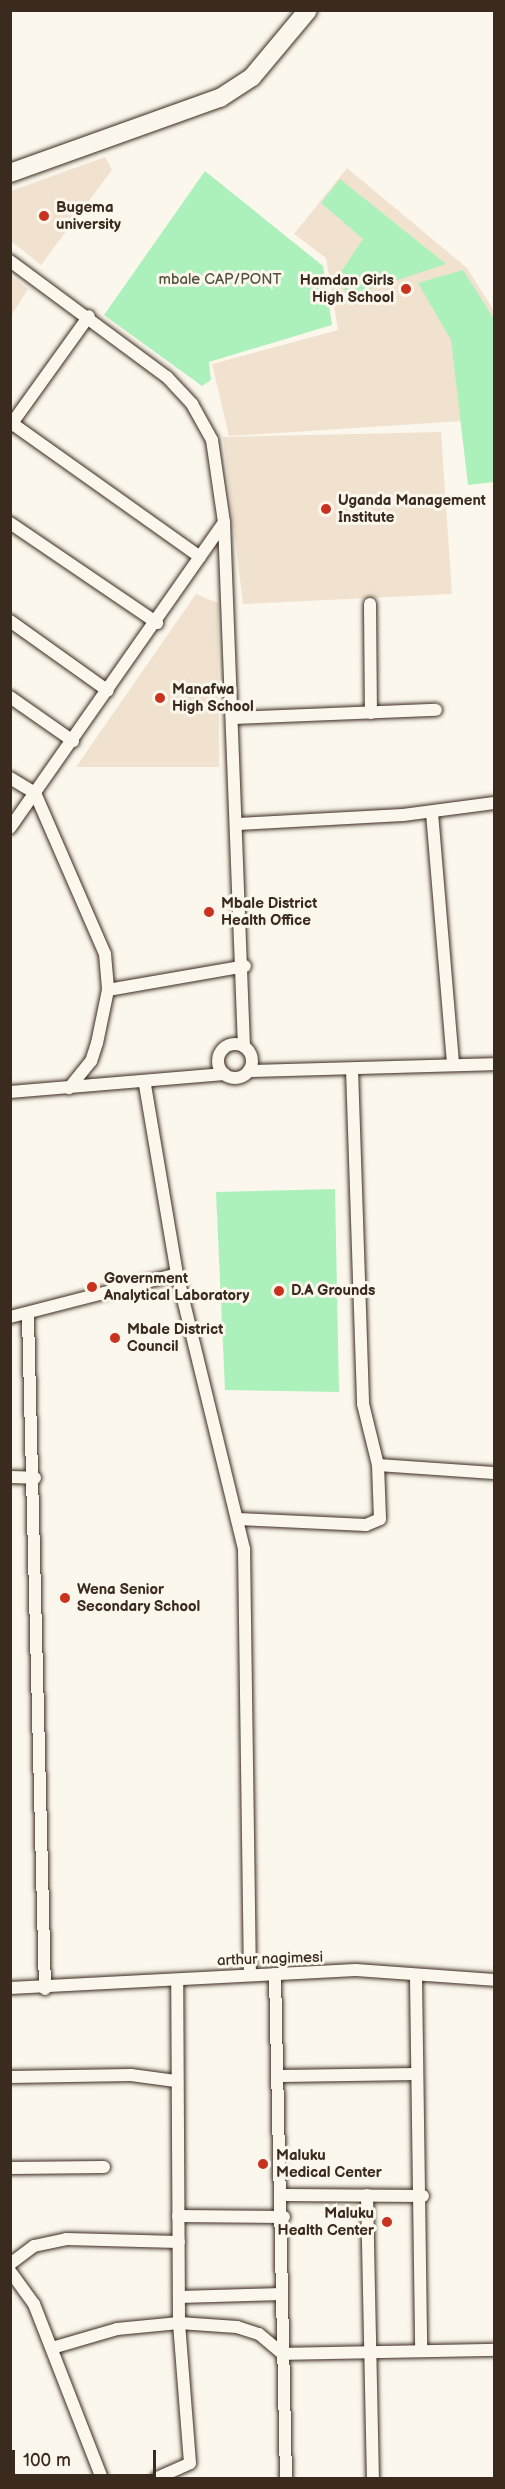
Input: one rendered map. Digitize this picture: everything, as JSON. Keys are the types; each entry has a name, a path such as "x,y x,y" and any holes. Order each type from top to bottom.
{"main road":[{"path":"10,173 220,98 252,77 308,10"}],"street":[{"path":"10,261 89,316 166,377 199,415 212,440 224,522 245,966 244,1047 251,1055 249,1071"},
{"path":"89,316 11,423 200,557"},
{"path":"10,828 157,623 224,522"},
{"path":"10,523 157,623"},
{"path":"370,604 371,713"},
{"path":"10,621 108,691"},
{"path":"10,698 73,741"},
{"path":"233,718 436,710"},
{"path":"10,778 35,793 101,939 108,990 91,1061 69,1089"},
{"path":"238,824 432,813 495,803"},
{"path":"432,813 453,1064"},
{"path":"108,990 245,966"},
{"path":"224,1074 218,1059 224,1049 244,1047"},
{"path":"10,1092 145,1085 224,1074 234,1078 249,1071 495,1064"},
{"path":"238,1519 378,1522 378,1465 363,1404 352,1069"},
{"path":"145,1085 177,1274 238,1519 246,1577 250,1972"},
{"path":"10,1317 28,1317 177,1274"},
{"path":"28,1317 34,1478 45,1989"},
{"path":"378,1465 495,1473"},
{"path":"10,1477 34,1478"},
{"name":"arthur nagimesi","path":"10,1988 45,1989 177,1982 250,1972 275,1974 356,1970 416,1978 495,1980"},
{"path":"275,1974 281,2076 284,2195 282,2294 286,2478"},
{"path":"416,1978 417,2074 423,2196 421,2351"},
{"path":"157,2478 190,2463 179,2323 177,1982"},
{"path":"281,2076 417,2074"},
{"path":"10,2078 131,2075 176,2081"},
{"path":"10,2168 104,2167"},
{"path":"284,2195 423,2196"},
{"path":"367,2195 374,2352 374,2478"},
{"path":"178,2216 284,2217"},
{"path":"10,2264 34,2246 66,2240 178,2242"},
{"path":"10,2271 34,2304 102,2478"},
{"path":"179,2297 282,2294"},
{"path":"52,2348 117,2329 179,2323 237,2327 259,2334 283,2354 495,2350"}],"shaded area":[{"name":"Bugema university","path":"105,157 112,170 41,265 11,241 11,191"},
{"name":"Hamdan Girls High School","path":"347,168 467,268 494,311 494,419 229,436 212,364 338,330 326,258 294,234"},
{"path":"11,276 28,289 11,316"},
{"path":"441,432 452,594 243,604 223,437"},
{"path":"196,594 218,603 219,767 76,767"}],"green space":[{"name":"mbale CAP/PONT","path":"205,171 323,266 332,325 209,362 211,380 202,386 104,315"},
{"path":"340,179 446,264 346,297 341,272 363,239 321,203"},
{"path":"463,270 494,319 494,482 468,485 451,340 418,283"},
{"name":"D.A Grounds","path":"335,1189 339,1392 225,1390 216,1192"}],"place":[{"name":"Bugema university","path":"44,216"},
{"name":"Hamdan Girls High School","path":"406,289"},
{"name":"Uganda Management Institute","path":"326,509"},
{"name":"Manafwa High School","path":"160,698"},
{"name":"Mbale District Health Office","path":"209,912"},
{"name":"Government Analytical Laboratory","path":"92,1287"},
{"name":"D.A Grounds","path":"279,1291"},
{"name":"Mbale District Council","path":"115,1338"},
{"name":"Wena Senior Secondary School","path":"65,1598"},
{"name":"Maluku Medical Center","path":"263,2164"},
{"name":"Maluku Health Center","path":"387,2222"}]}
